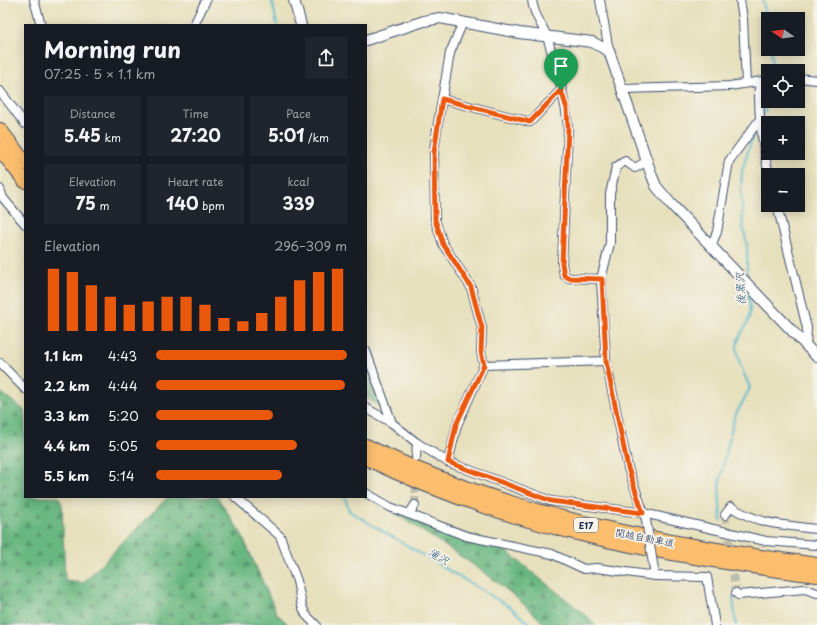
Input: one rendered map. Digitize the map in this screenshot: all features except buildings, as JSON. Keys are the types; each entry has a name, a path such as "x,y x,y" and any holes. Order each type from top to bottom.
{"highway":[{"path":"0,130 24,162"},
{"path":"0,149 24,180"},
{"name":"関越自動車道","path":"367,446 433,477 475,492 562,519 669,542 817,564"},
{"name":"関越自動車道","path":"367,458 428,487 471,503 560,530 660,552 817,576"}],"street":[{"path":"34,0 41,24"},
{"path":"194,24 206,0"},
{"path":"294,0 301,24"},
{"path":"532,0 534,14 546,36 567,109 568,128 562,264 564,275 569,278 602,279"},
{"path":"600,0 609,52 656,186 817,357"},
{"path":"740,0 743,19 746,83"},
{"path":"367,40 432,19 440,18 519,33 592,42 609,52"},
{"path":"448,462 456,425 484,365 481,352 482,328 471,287 443,244 435,220 434,152 450,53 463,22"},
{"path":"805,79 817,80"},
{"path":"623,89 730,86 759,82 760,119 763,150 767,168"},
{"path":"442,99 530,122 561,90"},
{"path":"0,91 24,123"},
{"path":"711,246 717,232 728,161 760,119"},
{"path":"647,161 635,168 625,161 616,167 610,194 610,243 602,279 606,361 628,468 645,516 654,573"},
{"path":"0,189 3,198 24,223"},
{"path":"779,212 807,328 806,346"},
{"path":"367,354 392,423"},
{"path":"484,365 606,361"},
{"path":"0,363 24,388"},
{"path":"367,409 392,423 418,443 448,462 551,501 645,516 766,542 817,545"},
{"path":"416,457 418,443"},
{"path":"367,494 390,506 466,536 552,554 584,568 707,577 715,625"},
{"path":"236,498 280,536 296,580 302,606 306,615 316,625"},
{"path":"409,514 415,505"},
{"path":"725,515 731,507 748,517 770,524 817,529"},
{"path":"736,593 738,595 805,589 817,593"}],"green space":[{"path":"367,379 385,410 367,398"},
{"path":"0,392 24,411 24,498 59,498 62,505 65,581 83,583 167,498 218,498 241,533 277,614 289,625 0,625"},
{"path":"392,511 497,544 588,617 595,625 545,625 528,608 491,578 452,550"}],"waterway":[{"name":"滝沢","path":"272,0 277,24"},
{"name":"後黒沢","path":"763,0 765,12"},
{"name":"後黒沢","path":"772,56 772,64"},
{"name":"後黒沢","path":"763,115 766,108"},
{"name":"後黒沢","path":"747,278 747,245 743,226 741,191 742,171 753,135"},
{"name":"後黒沢","path":"721,521 719,485 734,418 750,388 740,365 737,350 739,338 750,313 747,290"},
{"name":"滝沢","path":"345,498 349,511 510,607 531,625"},
{"name":"後黒沢","path":"733,596 736,625"}],"tunnel":[{"path":"415,505 416,478"},
{"path":"725,515 736,593"}],"route":[{"path":"561,90 567,109 568,128 562,264 564,275 569,278 602,279 606,361 628,468 643,513 551,501 448,462 456,425 484,365 481,352 482,328 471,287 443,244 435,220 434,152 442,99 530,122 561,90"}]}
